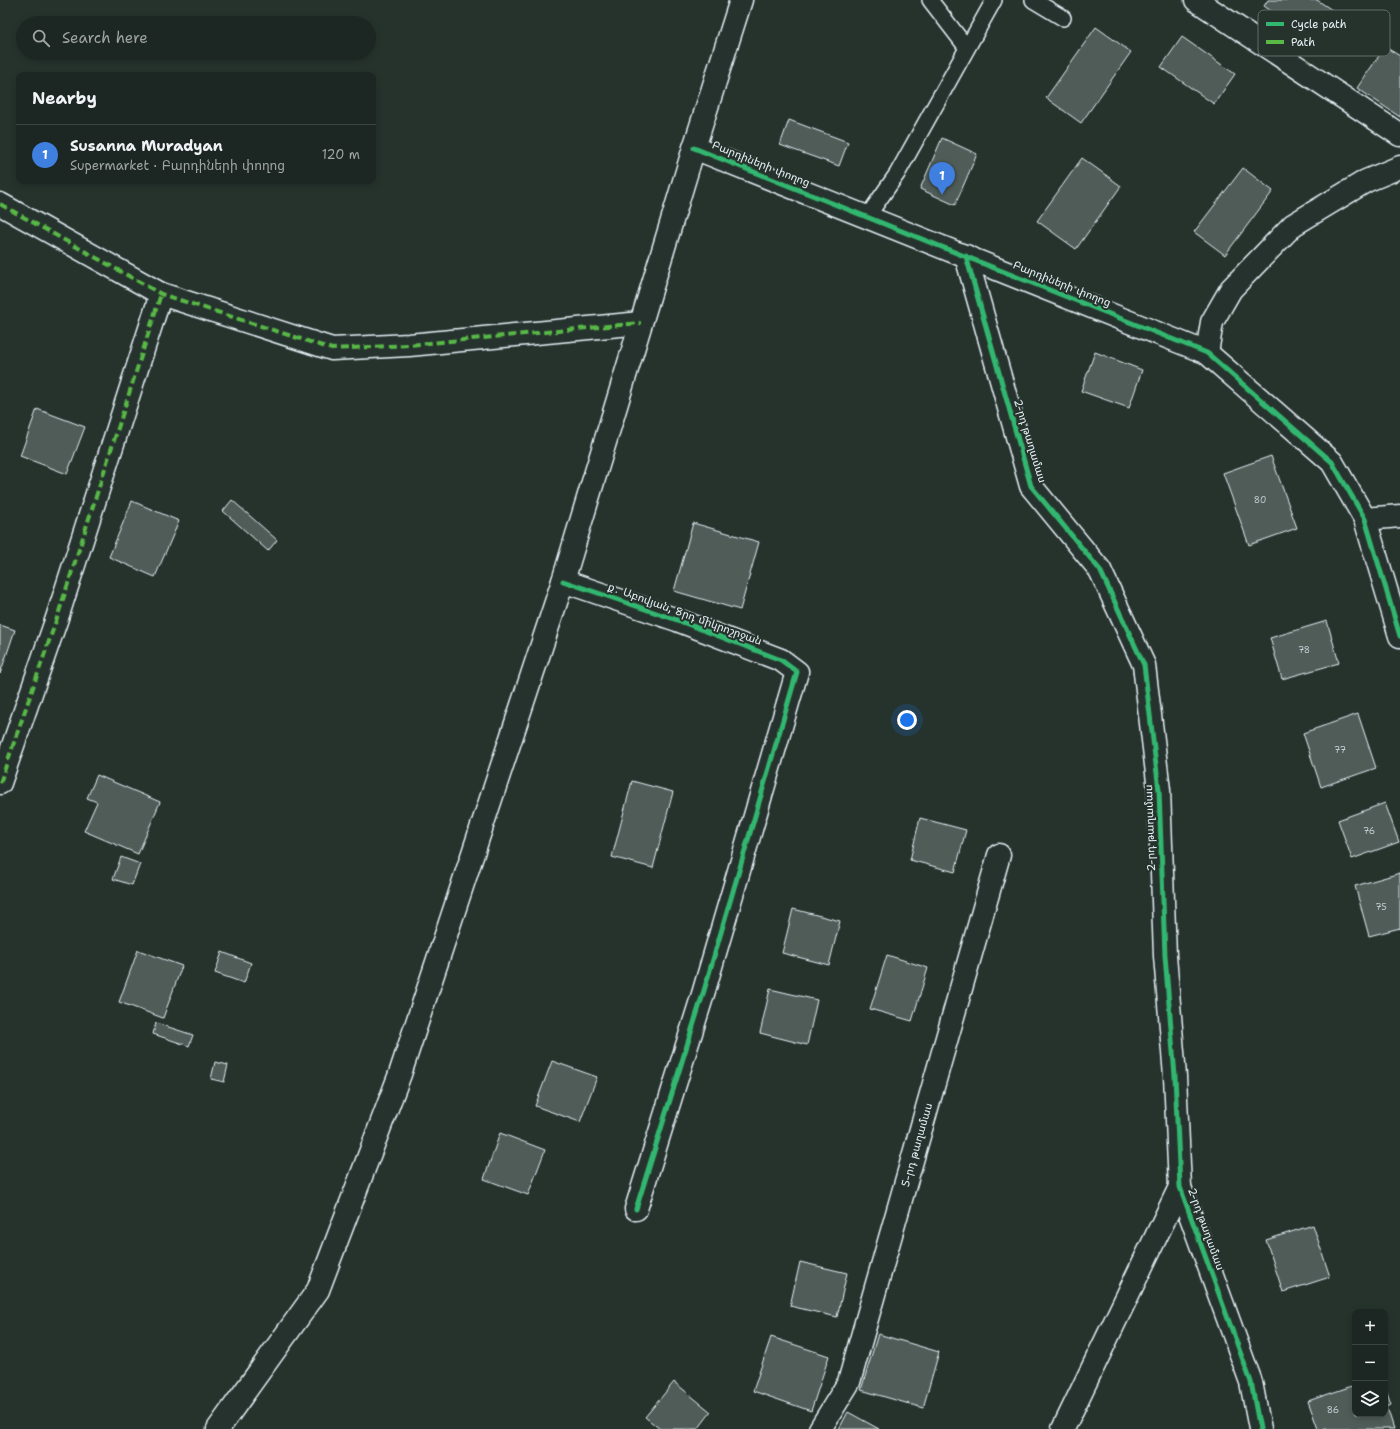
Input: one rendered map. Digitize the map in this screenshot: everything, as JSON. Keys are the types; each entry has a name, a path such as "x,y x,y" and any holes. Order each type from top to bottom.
{"street":[{"path":"218,1429 318,1290 400,1074 563,581 694,148 741,0"},
{"path":"1196,0 1258,41"},
{"path":"1281,56 1400,134"},
{"name":"Բարդիների փողոց","path":"694,148 1207,353 1332,462 1365,519 1400,636"},
{"path":"1207,353 1212,322 1231,289 1293,225 1366,181 1400,167"},
{"path":"0,204 161,294 332,349 409,346 641,323"},
{"name":"2-րդ թաղամաս","path":"966,256 1031,486 1100,570 1144,665 1159,790 1165,956 1175,1076 1180,1188 1251,1382 1260,1429"},
{"path":"0,783 57,618 161,294"},
{"path":"1365,519 1400,516"},
{"name":"ք․ Աբովյան, 8րդ միկրոշրջան","path":"563,581 677,620 781,660 797,672 703,994 636,1209"},
{"name":"5-րդ թաղամաս","path":"820,1429 849,1382 999,855"},
{"path":"1063,1429 1180,1188"}],"lane":[{"path":"930,0 967,48"},
{"path":"867,217 897,174 994,0"},
{"path":"1033,0 1063,18"}],"building":[{"path":"1268,0 1317,0 1332,10 1270,10 1264,6"},
{"path":"1096,27 1131,52 1081,123 1046,98"},
{"path":"1182,37 1235,74 1214,104 1161,67"},
{"path":"1390,50 1400,56 1400,117 1357,88 1379,56 1390,56"},
{"path":"789,120 848,142 839,166 780,145"},
{"path":"942,138 977,154 955,205 920,189"},
{"path":"1082,158 1121,186 1076,249 1037,221"},
{"path":"1243,168 1273,191 1225,255 1194,232"},
{"path":"1095,352 1142,370 1129,408 1081,391"},
{"path":"37,409 85,427 67,474 20,456"},
{"path":"1271,456 1297,528 1249,545 1223,473"},
{"path":"232,500 277,540 268,551 223,511"},
{"path":"132,501 179,521 155,577 109,557"},
{"path":"693,523 759,542 740,610 674,591"},
{"path":"1327,621 1339,663 1282,679 1270,638"},
{"path":"0,625 15,630 0,674"},
{"path":"1358,714 1376,768 1321,787 1303,733"},
{"path":"97,775 160,802 138,854 84,831 97,802 87,798"},
{"path":"632,781 673,792 653,868 612,857"},
{"path":"1385,803 1399,842 1352,859 1338,820"},
{"path":"920,818 966,830 955,872 910,860"},
{"path":"121,857 140,864 132,885 113,879"},
{"path":"1400,873 1400,928 1369,936 1355,886"},
{"path":"793,909 840,921 829,965 782,953"},
{"path":"138,950 182,966 163,1018 119,1002"},
{"path":"222,952 251,963 244,983 215,973"},
{"path":"887,955 928,968 912,1021 870,1009"},
{"path":"770,989 817,1000 807,1045 760,1033"},
{"path":"156,1023 193,1035 189,1046 153,1034"},
{"path":"552,1061 597,1077 580,1122 535,1106"},
{"path":"215,1062 228,1065 224,1082 211,1079"},
{"path":"500,1133 545,1150 528,1195 484,1179"},
{"path":"1313,1225 1330,1277 1283,1292 1266,1240"},
{"path":"800,1262 847,1273 837,1317 790,1306"},
{"path":"878,1334 939,1352 923,1408 861,1390"},
{"path":"771,1337 829,1356 811,1411 753,1391"},
{"path":"674,1382 711,1412 698,1429 660,1429 645,1417"},
{"path":"1352,1386 1352,1417 1388,1417 1388,1410 1394,1429 1318,1429 1308,1401"},
{"path":"1388,1396 1391,1405 1388,1406"},
{"path":"848,1412 879,1429 839,1429"}],"marked path":[{"path":"0,204 161,294 332,349 409,345 641,323"},
{"path":"0,783 57,618 161,294"}],"cycle path":[{"path":"694,148 1207,353 1332,462 1365,519 1400,636"},
{"path":"966,256 1031,486 1100,570 1144,665 1159,790 1165,956 1175,1076 1180,1187 1251,1382 1260,1429"},
{"path":"563,581 677,620 781,660 797,672 703,994 636,1209"}],"place":[{"name":"Susanna Muradyan","path":"942,195"}]}
